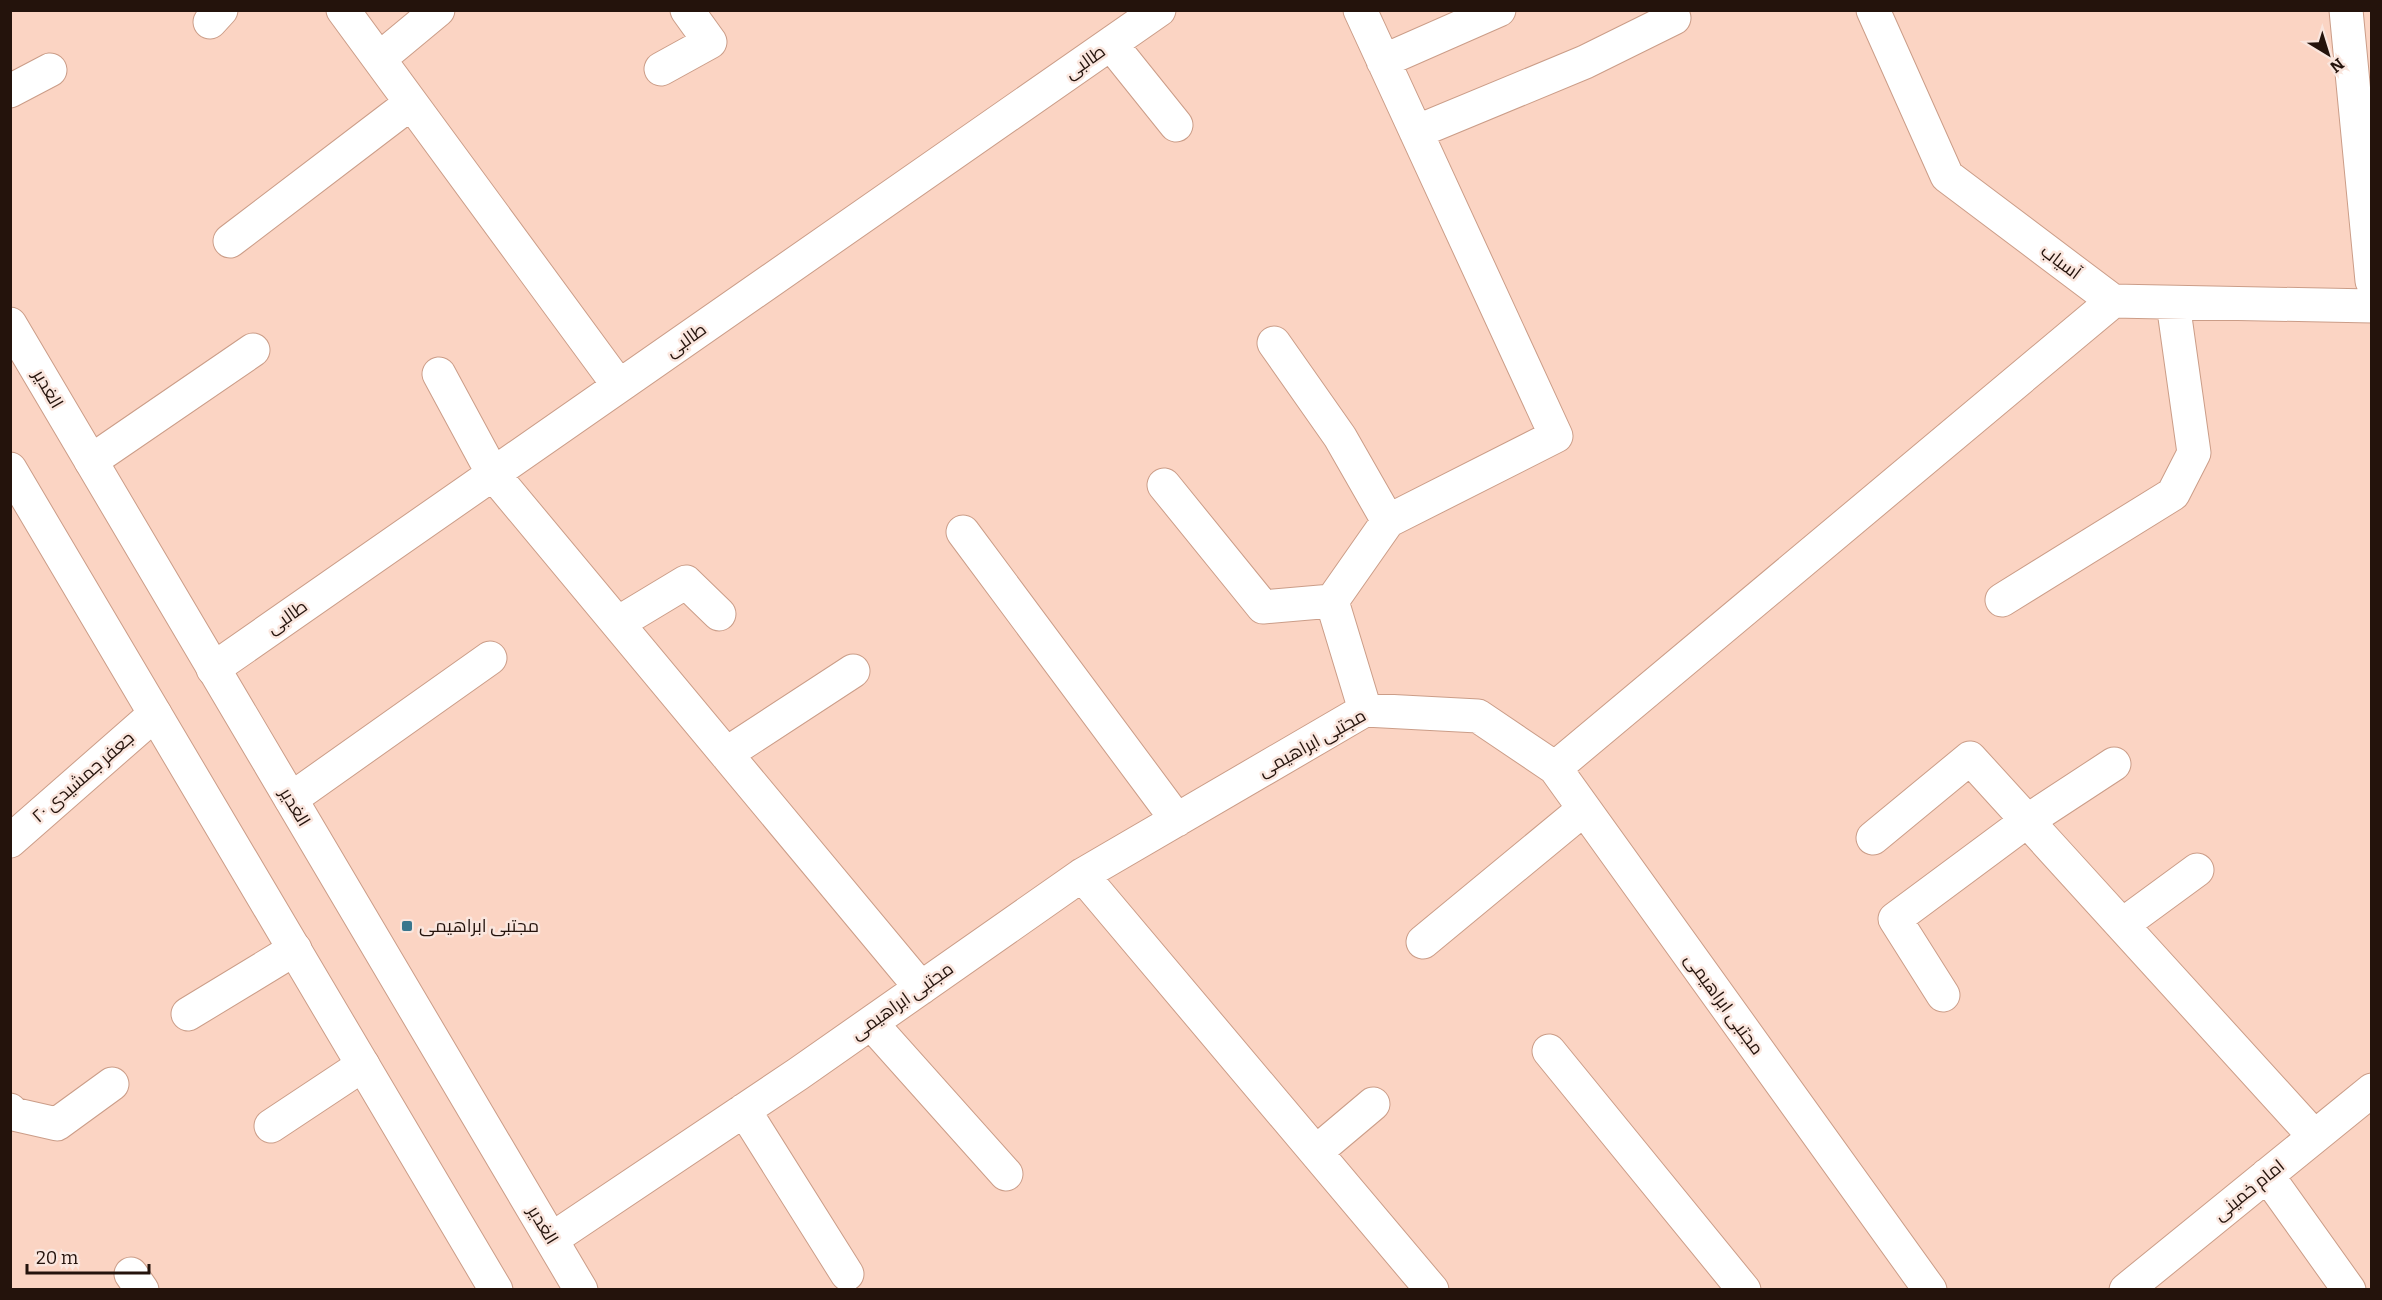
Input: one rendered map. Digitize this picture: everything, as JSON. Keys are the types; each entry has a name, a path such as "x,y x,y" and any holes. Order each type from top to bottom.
{"street":[{"path":"343,10 619,386"},
{"path":"379,59 438,10"},
{"path":"661,69 710,42 687,10"},
{"name":"طالبی","path":"213,669 1159,10"},
{"path":"1332,601 1388,521 1556,436 1360,10"},
{"path":"1383,61 1499,10"},
{"path":"1416,132 1585,62 1674,18 1671,10"},
{"name":"آسیاب","path":"1873,10 1947,176 2113,301"},
{"path":"2346,10 2372,281"},
{"path":"1110,44 1176,125"},
{"path":"10,91 50,70"},
{"path":"230,241 411,103"},
{"path":"1555,768 2113,301 2372,306"},
{"path":"2002,600 2173,494 2194,453 2173,303"},
{"name":"الغدیر","path":"10,324 23,369 90,461 581,1290"},
{"path":"1274,343 1340,437 1388,521"},
{"path":"90,461 253,350"},
{"path":"439,374 493,474 921,988"},
{"path":"10,469 363,1065 487,1286"},
{"path":"1164,485 1263,607 1332,601"},
{"path":"963,532 1177,820"},
{"path":"618,623 686,582 719,614"},
{"path":"1332,601 1365,710"},
{"path":"291,800 490,658"},
{"path":"726,754 853,671"},
{"name":"مجتبی ابراهیمی","path":"552,1239 871,1023 1082,875 1365,710 1478,716 1555,768 1930,1290"},
{"name":"جعفر جمشیدی ۲۰","path":"10,841 155,714"},
{"path":"1873,838 1970,758 2314,1136"},
{"path":"1942,995 1895,919 2027,821 2114,764"},
{"path":"1423,942 1584,809"},
{"path":"2122,924 2197,870"},
{"path":"1082,875 1432,1290"},
{"path":"188,1014 295,949"},
{"path":"871,1023 1006,1174"},
{"path":"1549,1051 1744,1290"},
{"path":"271,1126 363,1065"},
{"path":"10,1110 13,1114 57,1124 112,1084"},
{"name":"امام خمینی","path":"2126,1290 2372,1090"},
{"path":"1316,1152 1373,1104"},
{"path":"744,1110 847,1274"},
{"path":"2267,1175 2349,1290"}],"place":[{"name":"مجتبی ابراهیمی","path":"407,926"}]}
